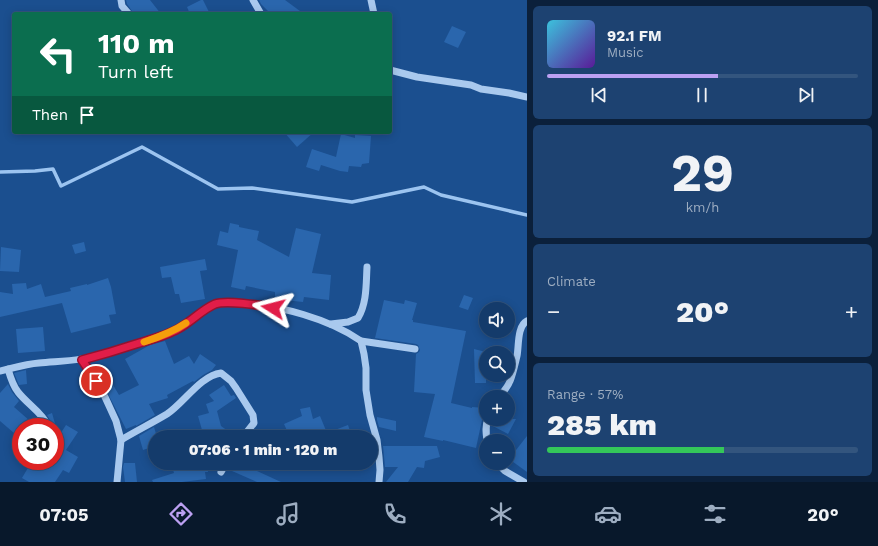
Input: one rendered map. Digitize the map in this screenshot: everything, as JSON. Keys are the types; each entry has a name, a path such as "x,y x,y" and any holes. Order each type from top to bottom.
{"street":[{"path":"122,0 122,6 127,12"},
{"path":"253,0 260,12"},
{"path":"371,0 374,12"},
{"path":"392,71 417,77 471,85 481,89 509,93 527,98"},
{"path":"330,324 348,322 358,318 363,311 367,267"},
{"path":"0,370 37,363 82,360 100,356 177,330 215,304 222,303 262,305 284,310 330,324 351,334 361,341 415,348"},
{"path":"504,390 511,380 517,356 521,328 524,322 527,321"},
{"path":"361,341 366,368 366,390 370,415 378,445 380,470 379,482"},
{"path":"82,360 105,397 116,421 121,440 116,482"},
{"path":"8,369 17,391 44,418"},
{"path":"121,440 168,413 202,382 213,374 221,373 231,381 253,415 254,423 248,430"},
{"path":"504,470 524,482"}],"building":[{"path":"126,0 150,0 159,12 133,12"},
{"path":"203,0 209,12 189,12 187,7"},
{"path":"259,0 285,0 301,12 269,12"},
{"path":"452,26 466,32 458,48 444,42"},
{"path":"286,134 312,134 297,147"},
{"path":"341,134 355,138 355,135 371,136 369,163 362,164 361,167 349,166 348,172 321,165 319,171 306,167 312,149 336,157"},
{"path":"230,223 239,225 239,227 259,231 257,240 289,257 296,228 321,234 312,273 331,275 329,300 304,297 303,302 275,299 275,292 246,286 245,290 231,287 238,250 217,245 220,231 228,233"},
{"path":"84,242 86,251 75,254 72,245"},
{"path":"1,247 21,250 19,272 0,271"},
{"path":"205,259 207,270 200,271 205,299 181,303 179,294 175,294 171,277 162,278 160,267"},
{"path":"108,278 116,314 109,315 111,323 71,333 62,303 0,317 0,292 13,294 12,284 26,283 27,289 41,284 45,297 71,291 70,288 87,285"},
{"path":"464,295 473,298 468,310 459,307"},
{"path":"384,300 404,304 405,300 417,303 412,320 413,322 466,331 451,403 472,408 479,408 479,426 481,426 476,448 424,437 435,394 414,392 416,354 420,350 418,345 375,338"},
{"path":"43,327 45,351 18,353 16,329"},
{"path":"165,341 174,364 189,356 194,364 200,354 216,365 212,370 194,382 193,381 167,395 168,398 149,404 155,415 136,426 126,429 100,378 107,375 119,395 139,385 125,359 150,345"},
{"path":"474,349 479,350 479,382 486,382 475,383"},
{"path":"26,370 27,384 19,385 14,373"},
{"path":"8,384 19,401 14,407 27,418 12,418 12,431 0,421 0,393"},
{"path":"224,385 231,396 234,395 236,398 217,411 221,426 226,430 202,430 198,416 209,413 206,404 214,401 209,395"},
{"path":"310,407 313,419 320,416 326,430 287,430 284,424 302,416 300,409"},
{"path":"52,413 53,418 49,418 47,415"},
{"path":"377,417 396,421 396,431 379,427"},
{"path":"66,425 78,432 66,450 78,457 69,473 63,470 64,428"},
{"path":"348,425 350,430 335,430"},
{"path":"493,426 512,426 508,434"},
{"path":"148,431 148,448 143,450 139,436"},
{"path":"527,436 527,472 515,463 515,451"},
{"path":"383,446 437,446 440,457 425,461 424,468 417,467 408,482 386,482 398,467 385,467"},
{"path":"124,463 135,463 137,482 125,482 123,467"},
{"path":"27,470 63,470 55,482 29,482 22,478"},
{"path":"173,470 208,470 208,472 205,472 206,479 182,482 153,482 152,480 174,473"},
{"path":"257,470 281,482 257,482 232,471"}],"waterway":[{"path":"0,172 53,169 61,186 142,147 218,189 252,188 352,202 424,187 441,195 527,215"}],"slow traffic":[{"path":"144,342 177,330 186,323"}],"route":[{"path":"96,381 82,360 155,339 177,330 215,304 262,305 273,308"}]}
